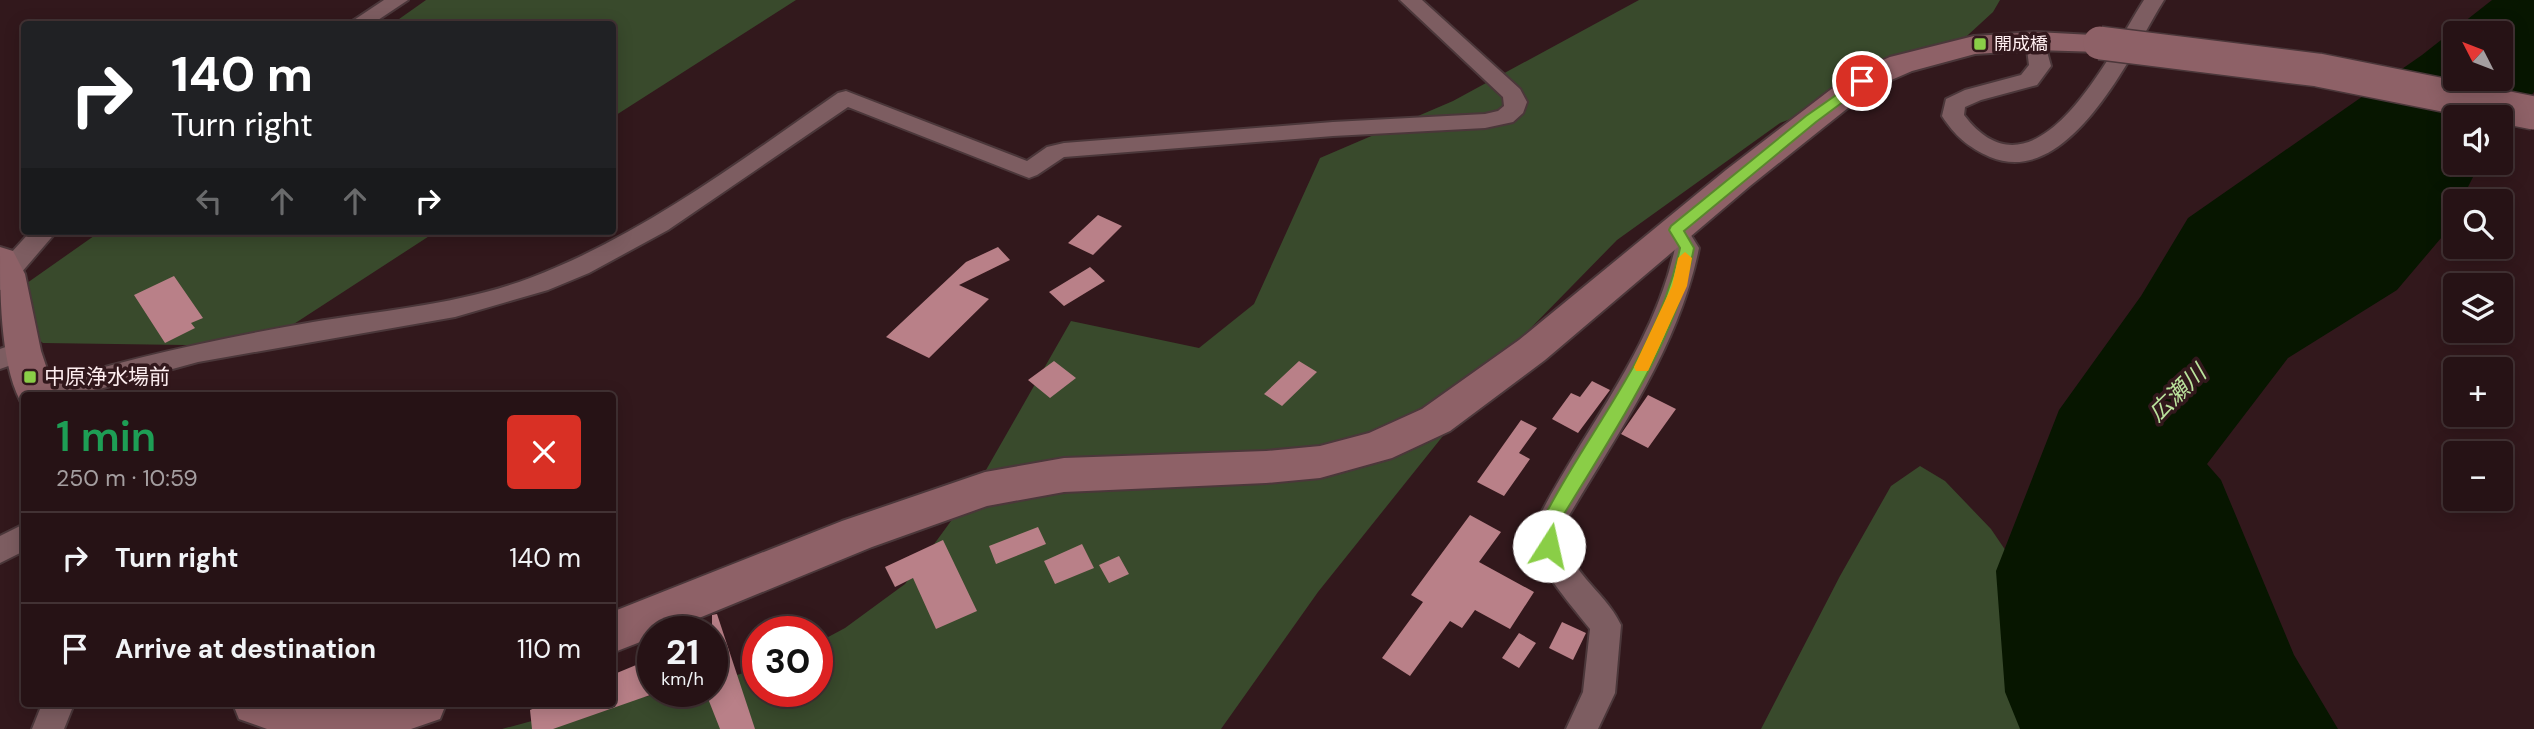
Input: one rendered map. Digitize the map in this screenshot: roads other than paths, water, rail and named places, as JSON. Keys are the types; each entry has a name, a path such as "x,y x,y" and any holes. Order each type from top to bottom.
{"street":[{"path":"363,21 398,0"},
{"path":"52,392 162,361 463,304 536,285 602,256 646,232 695,202 846,98 1029,170 1055,152 1063,150 1333,129 1485,121 1505,117 1516,108 1512,94 1410,0"},
{"path":"2036,41 2039,66 2029,80 1973,95 1954,104 1953,116 1965,132 1982,144 2005,153 2024,154 2071,126 2154,0"},
{"path":"616,631 857,534 985,489 1064,475 1266,467 1320,462 1378,447 1436,420 1532,350 1621,273 1862,81 1933,53 1974,45 2036,41 2100,43 2250,59 2381,81 2534,113"},
{"path":"1582,729 1599,693 1606,625 1571,583 1549,546 1549,523 1616,416 1679,286 1687,248 1676,230"},
{"path":"35,392 11,355 22,342 2,272 41,235"},
{"path":"0,551 21,538"},
{"path":"48,729 57,707"},
{"path":"269,707 318,718 368,719 412,707"}],"water":[{"name":"広瀬川","path":"2492,0 2534,0 2534,92 2513,117 2513,105 2443,105 2443,175 2474,175 2467,189 2443,189 2443,236 2397,290 2288,358 2207,464 2221,480 2294,655 2338,729 2020,729 2005,692 1996,571 2059,410 2141,296 2188,218 2443,38 2443,91 2513,91 2513,21 2465,21"}],"place":[{"name":"開成橋","path":"1980,44"},
{"name":"中原浄水場前","path":"30,377"}]}
